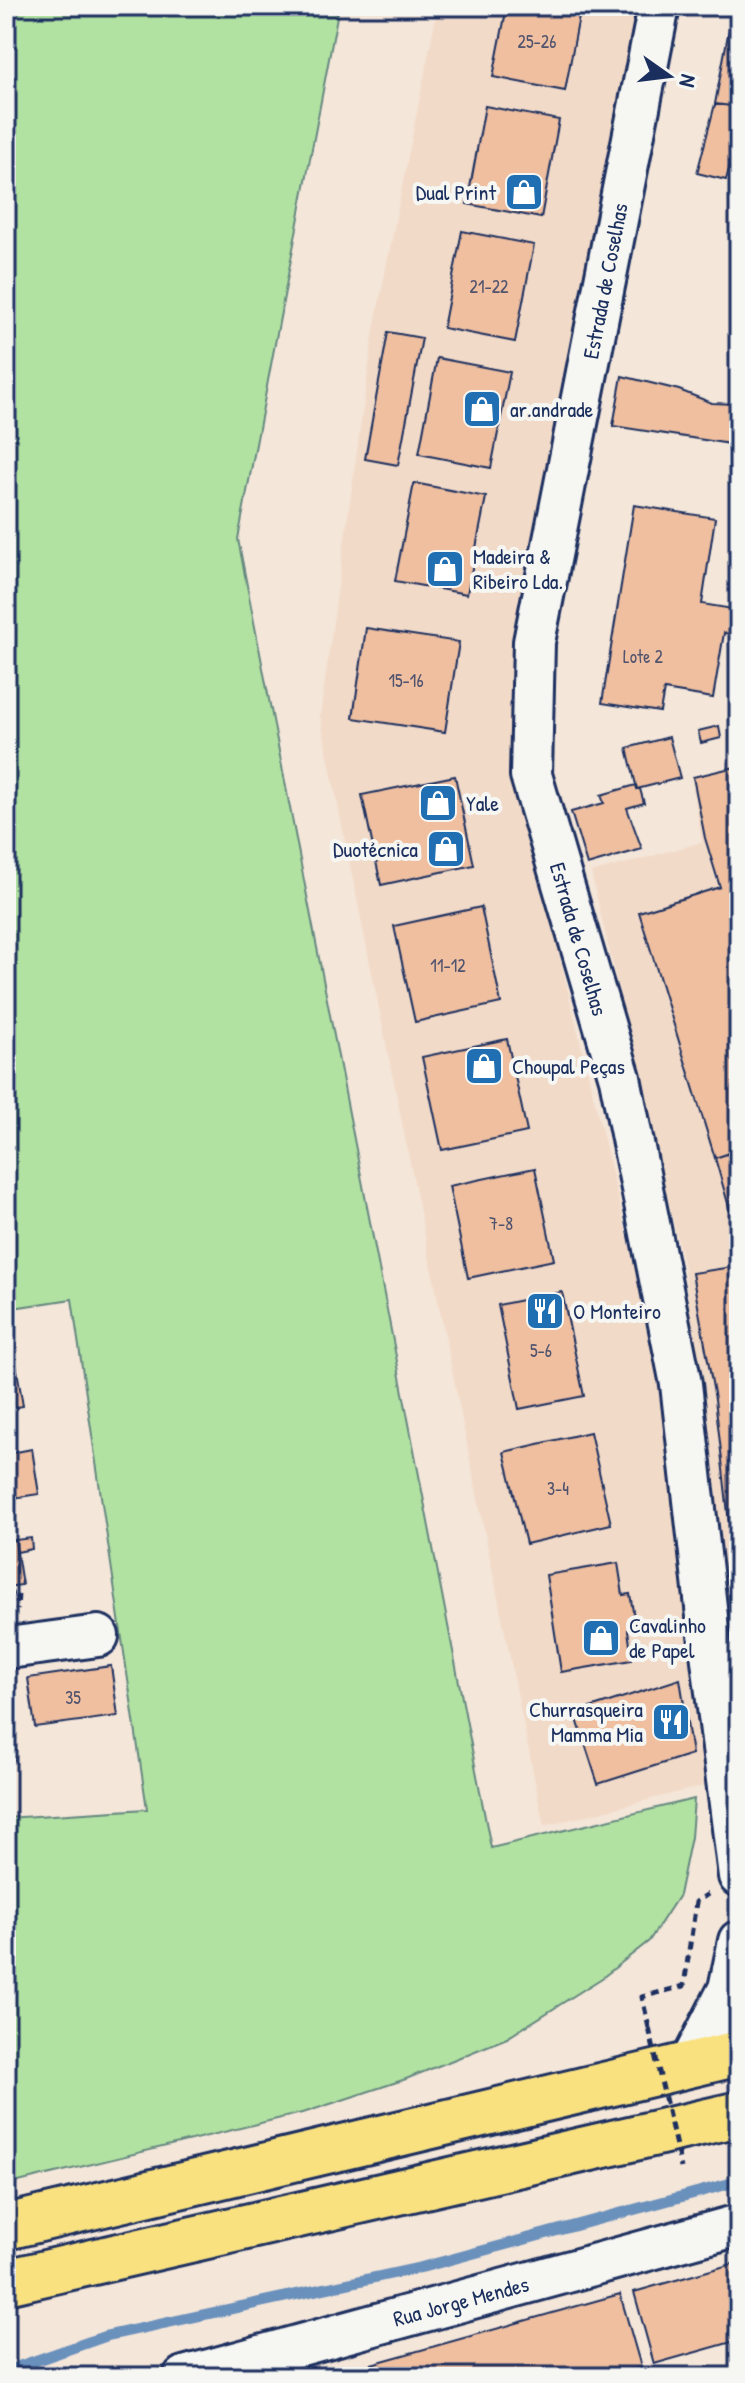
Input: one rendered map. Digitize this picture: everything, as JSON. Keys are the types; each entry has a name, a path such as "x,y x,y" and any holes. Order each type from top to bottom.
{"main road":[{"path":"6,2227 739,2053"},
{"path":"6,2282 739,2114"}],"street":[{"name":"Estrada de Coselhas","path":"659,6 534,642 531,775 620,1078 681,1384 739,1876"},
{"path":"6,1644 16,1647 98,1636"},
{"path":"691,2063 729,1989 739,1941"},
{"name":"Rua Jorge Mendes","path":"184,2377 739,2225"}],"path":[{"path":"681,2168 642,1997 684,1986 696,1902"}],"shaded area":[{"path":"438,6 647,6 516,775 666,1397 715,1783 544,1826 320,716 374,329"},
{"path":"739,765 739,1715 684,1267 591,873 702,842 691,777"}],"green space":[{"path":"6,6 339,6 238,539 491,1848 694,1799 691,1837 679,1895 649,1941 602,1978 507,2038 406,2079 306,2112 6,2185 6,1818 147,1809 72,1299 6,1309"}],"building":[{"path":"507,6 581,6 565,91 493,77"},
{"path":"739,12 739,107 715,104 732,13"},
{"path":"715,104 739,107 739,133 726,180 697,173"},
{"path":"485,106 559,120 541,218 467,204"},
{"path":"462,231 534,245 515,342 443,328"},
{"path":"388,332 422,338 398,465 365,459"},
{"path":"437,358 510,372 491,468 419,454"},
{"path":"622,376 679,390 712,403 739,404 737,445 613,426"},
{"path":"414,483 486,497 467,594 395,581"},
{"path":"634,505 715,518 702,604 733,609 730,634 724,633 713,698 664,690 660,712 602,703"},
{"path":"366,628 459,642 445,732 353,718"},
{"path":"719,726 721,738 701,743 698,731"},
{"path":"669,737 680,778 637,789 627,748"},
{"path":"739,766 739,1150 715,1158 639,912 720,887 705,838 693,777"},
{"path":"455,776 474,865 381,885 362,795"},
{"path":"636,785 644,803 627,808 642,849 587,865 571,812 604,803 601,795"},
{"path":"481,907 501,1003 415,1022 394,926"},
{"path":"507,1039 527,1132 442,1150 422,1057"},
{"path":"739,1150 739,1242 715,1158"},
{"path":"535,1168 554,1260 468,1278 449,1186"},
{"path":"739,1266 739,1610 715,1399 692,1273"},
{"path":"562,1292 584,1396 519,1409 498,1305"},
{"path":"16,1364 23,1406 6,1409 6,1365"},
{"path":"590,1432 611,1524 526,1544 504,1452"},
{"path":"32,1449 39,1494 6,1499 6,1454"},
{"path":"31,1538 32,1549 17,1552 15,1540"},
{"path":"15,1540 22,1585 6,1587 6,1541"},
{"path":"618,1563 623,1595 630,1594 636,1629 628,1630 632,1660 561,1672 546,1575"},
{"path":"111,1666 118,1716 35,1727 28,1678"},
{"path":"680,1679 692,1754 598,1784 575,1713"},
{"path":"6,1711 14,1760 6,1761"},
{"path":"739,2262 739,2340 654,2364 634,2292"},
{"path":"620,2294 641,2367 607,2377 325,2377"}],"waterway":[{"path":"6,2371 106,2336 423,2267 739,2181"}],"place":[{"name":"Dual Print","path":"524,192"},
{"name":"ar.andrade","path":"482,409"},
{"name":"Madeira & Ribeiro Lda.","path":"445,569"},
{"name":"Yale","path":"438,803"},
{"name":"Duotécnica","path":"446,849"},
{"name":"Choupal Peças","path":"484,1066"},
{"name":"O Monteiro","path":"545,1311"},
{"name":"Cavalinho de Papel","path":"601,1638"},
{"name":"Churrasqueira Mamma Mia","path":"671,1722"}]}
